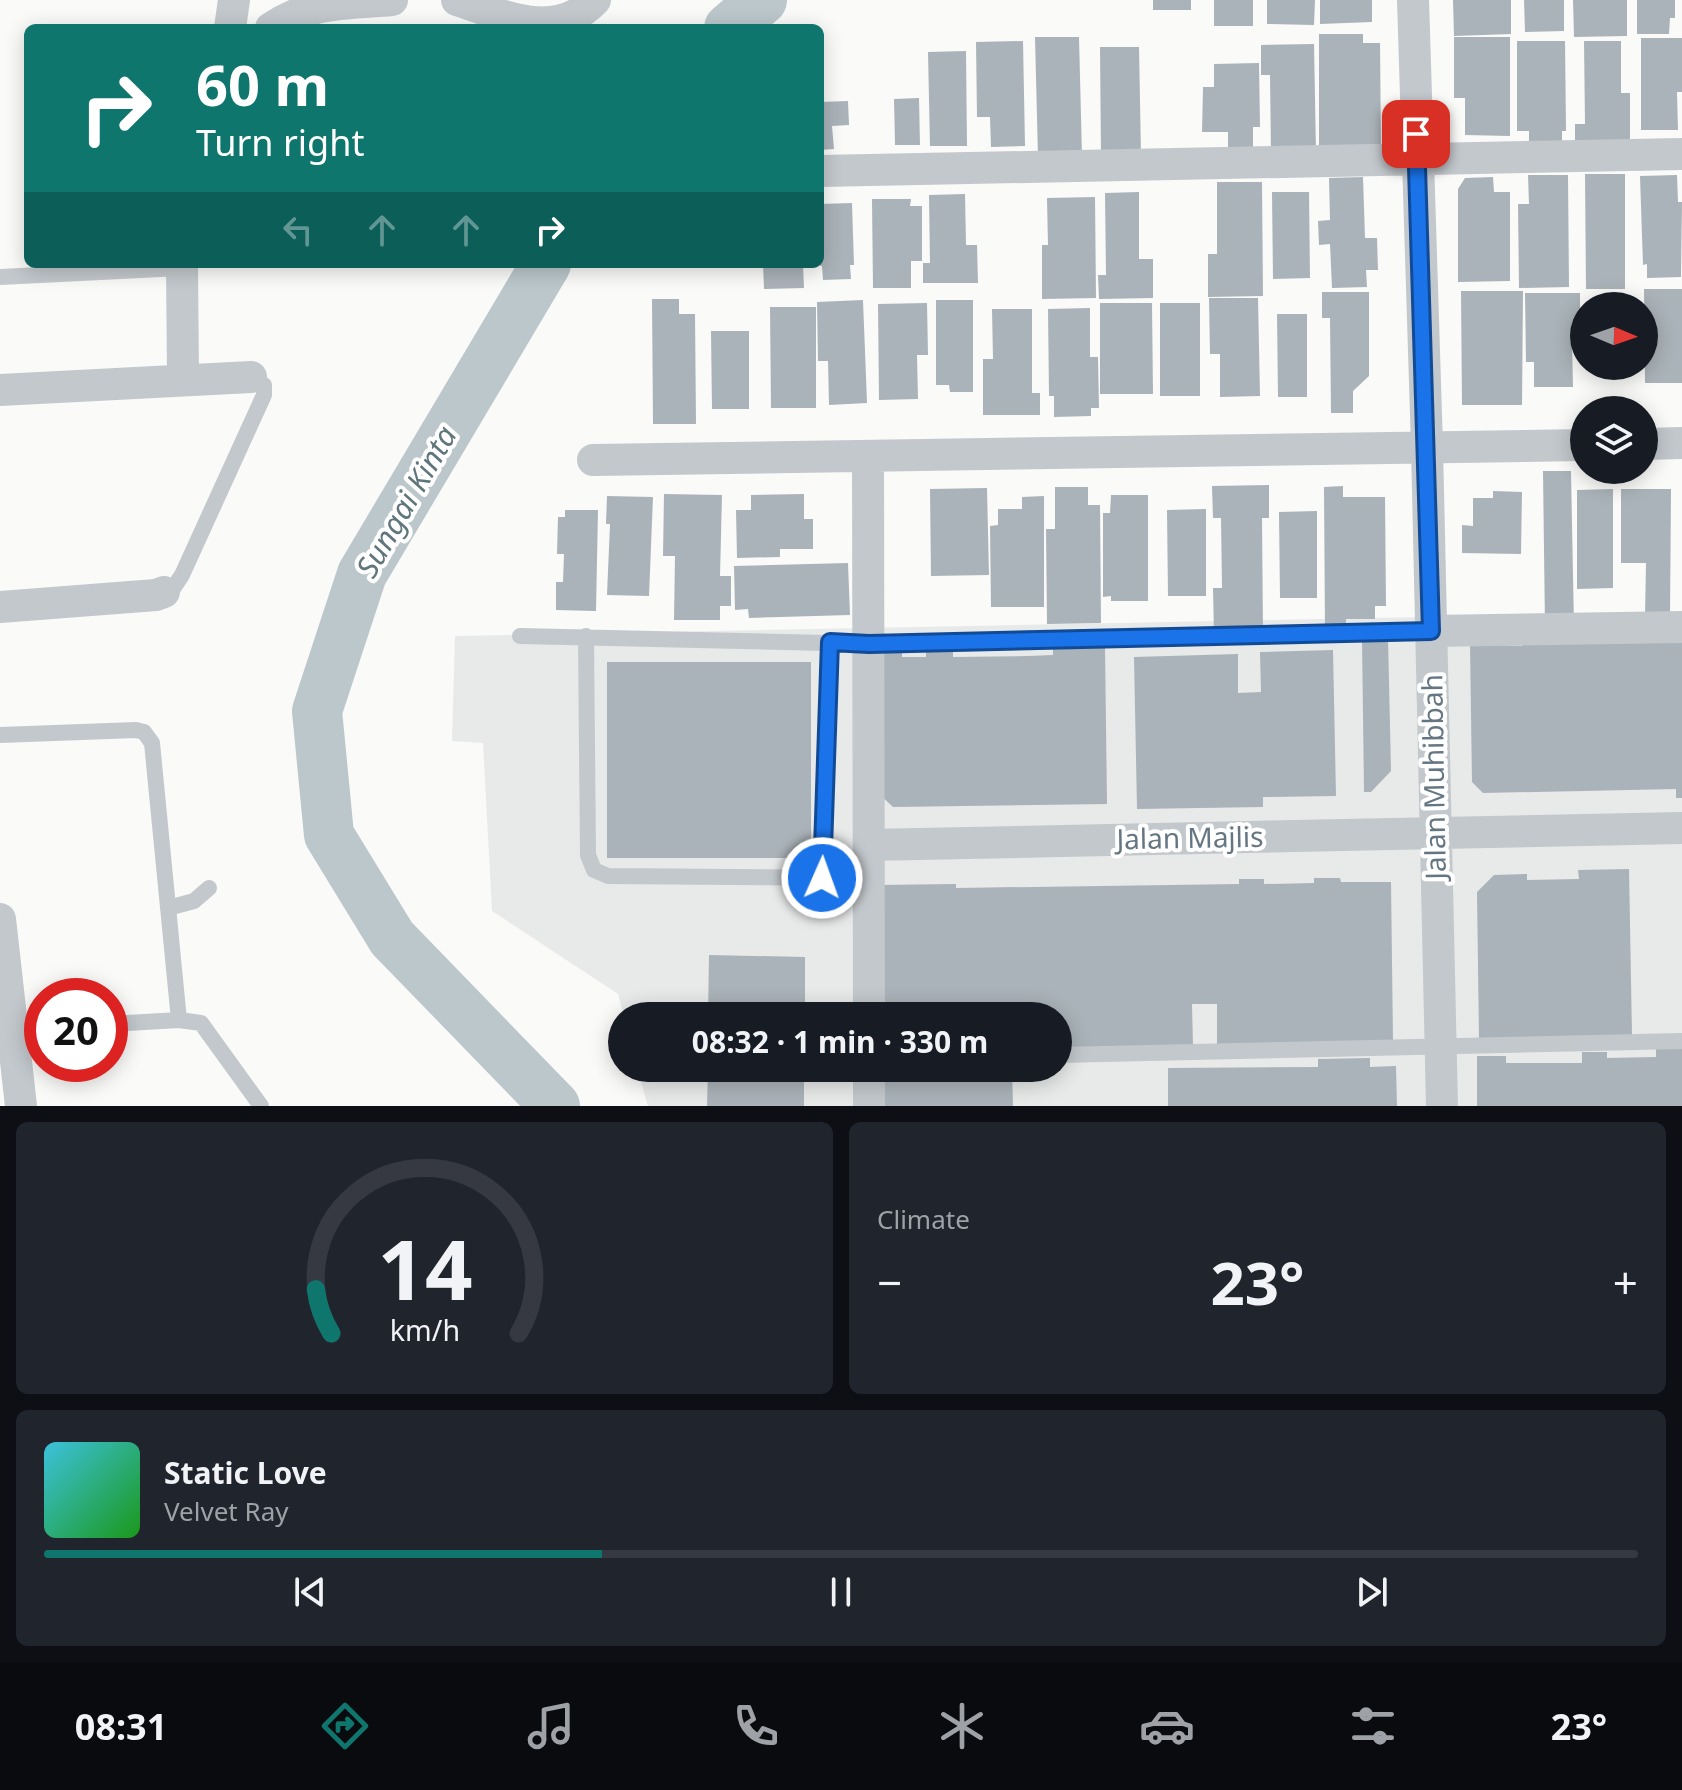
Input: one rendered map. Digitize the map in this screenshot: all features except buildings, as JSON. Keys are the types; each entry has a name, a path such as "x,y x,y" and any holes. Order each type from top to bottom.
{"street":[{"path":"231,24 234,0"},
{"path":"277,24 314,7 392,0"},
{"path":"457,0 513,20 529,22 568,19 595,0"},
{"name":"Jalan Muhibbah","path":"1413,0 1442,1106"},
{"path":"824,171 1682,154"},
{"path":"182,268 183,379"},
{"path":"0,390 251,377"},
{"path":"1658,444 1682,443"},
{"path":"593,460 1570,445"},
{"path":"868,456 869,1002"},
{"path":"0,607 164,592"},
{"path":"1431,631 1682,627"},
{"name":"Jalan Majlis","path":"869,845 1682,828"},
{"path":"0,919 24,1016"},
{"path":"21,1106 24,1067"},
{"path":"869,1082 869,1106"}],"lane":[{"path":"0,277 149,268"},
{"path":"164,592 174,587 182,575 264,395 264,385 251,377"},
{"path":"520,636 869,644 1431,631"},
{"path":"586,636 588,855 594,870 608,876 869,878"},
{"path":"822,878 830,642"},
{"path":"0,735 136,730 149,738 152,743 179,1020"},
{"path":"168,908 194,901 209,888"},
{"path":"128,1023 179,1020 201,1023 261,1106"},
{"path":"1072,1055 1682,1041"}],"shaded area":[{"path":"1682,612 1682,1106 648,1106 641,1082 1072,1082 1072,1002 620,1002 618,994 492,911 483,743 452,741 455,636"}],"waterway":[{"name":"Sungai Kinta","path":"734,24 762,0"},
{"name":"Sungai Kinta","path":"544,268 362,574 317,711 329,835 392,938 555,1106"}],"route":[{"path":"822,878 830,642 869,644 1431,631 1416,134"}]}
